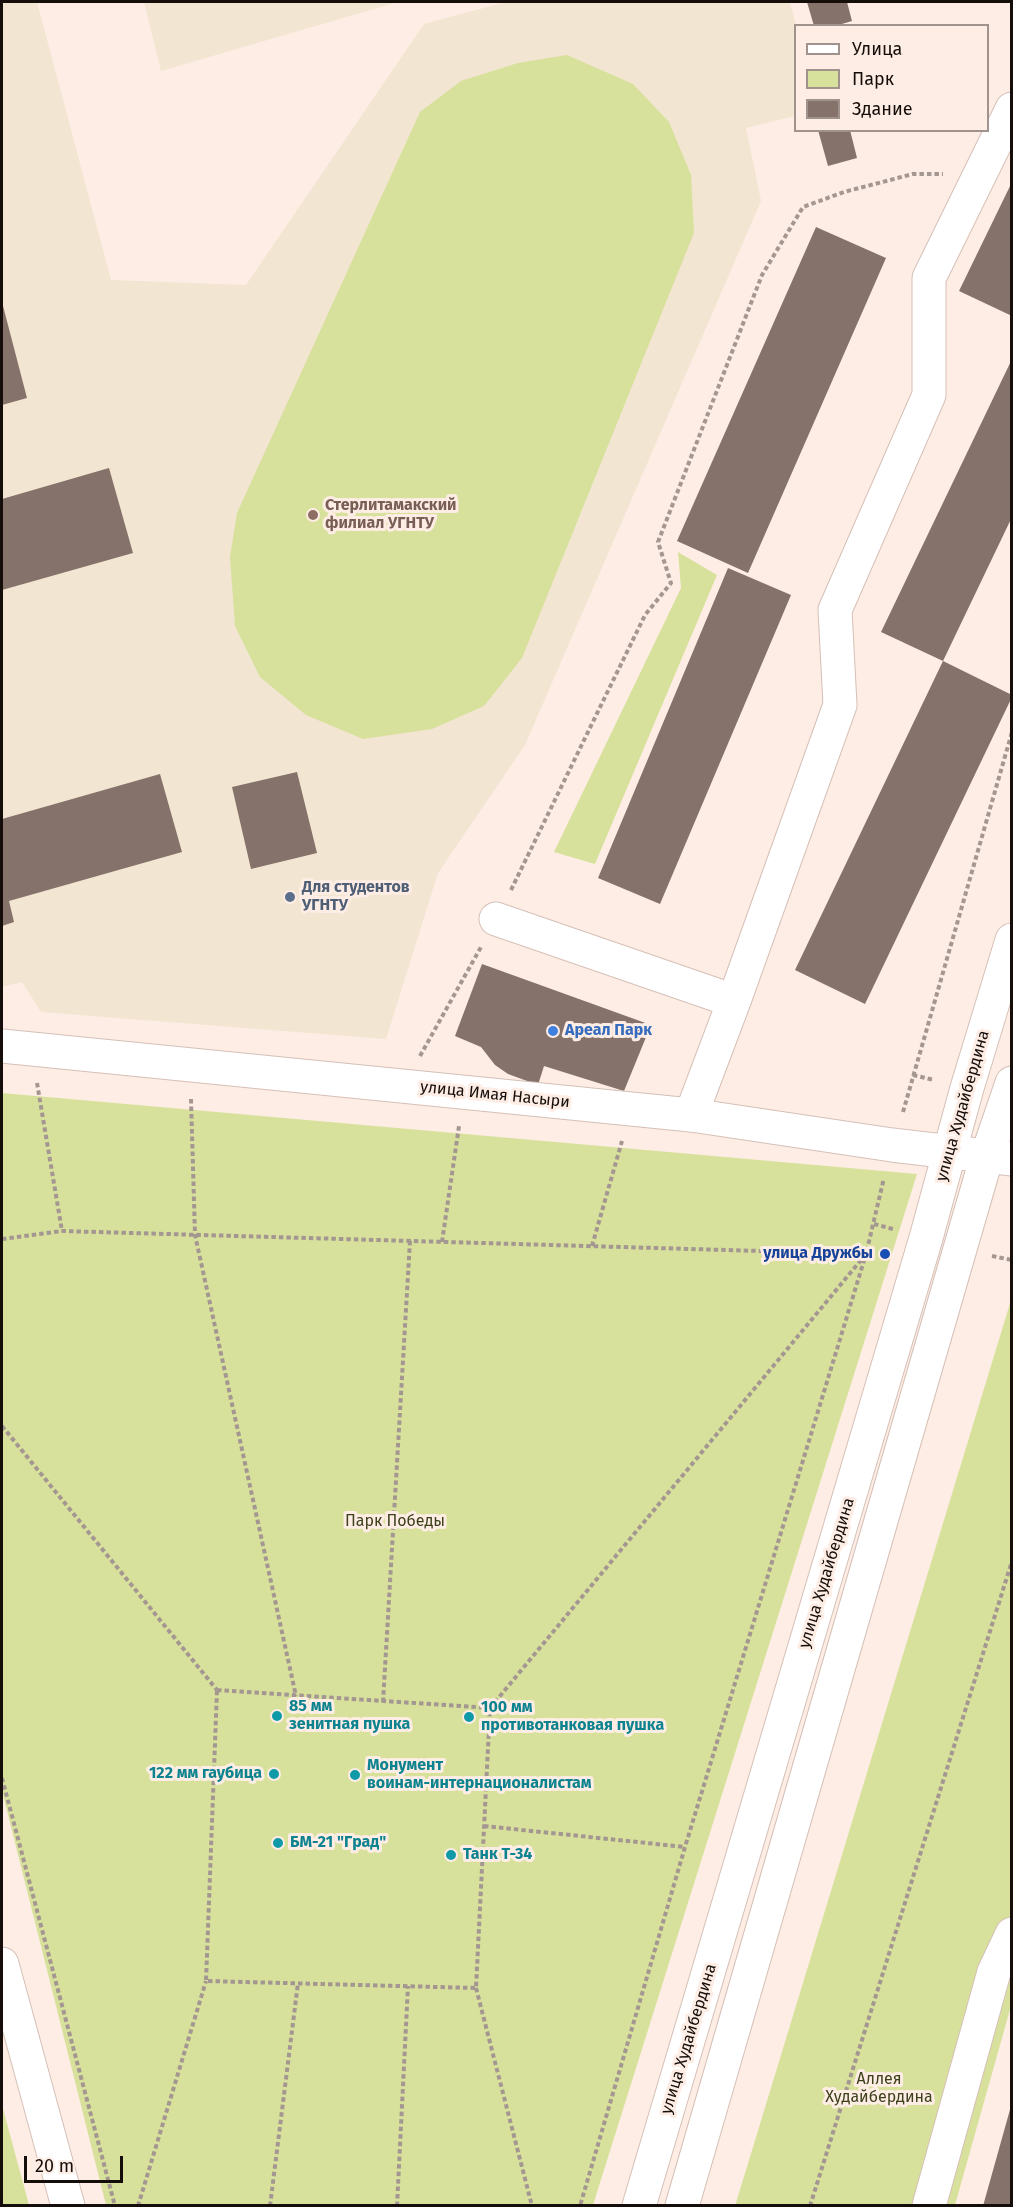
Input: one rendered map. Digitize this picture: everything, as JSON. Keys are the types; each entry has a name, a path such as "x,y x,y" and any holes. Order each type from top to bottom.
{"main road":[{"path":"691,1114 840,705 835,610 929,395 929,278 1011,109"},
{"path":"496,919 734,1001"},
{"name":"улица Худайбердина","path":"639,2205 923,1250 949,1151 1011,940"},
{"name":"улица Имая Насыри","path":"16,1048 691,1114 892,1145 999,1157"},
{"path":"682,2205 999,1157 1011,1083"},
{"path":"929,2205 994,1972 1011,1934"},
{"path":"2,1964 68,2205"}],"path":[{"path":"403,1086 496,919 645,615 671,583 658,542 762,275 803,207 844,192 912,174 980,174"},
{"path":"901,1119 1011,732"},
{"path":"16,1048 62,1231"},
{"path":"189,1065 195,1235 296,1696"},
{"path":"913,1075 940,1081"},
{"path":"442,1242 463,1092"},
{"path":"592,1246 631,1108"},
{"path":"580,2205 685,1847 866,1254 884,1178"},
{"path":"874,1224 902,1232"},
{"path":"2,1239 62,1231 866,1254"},
{"path":"383,1702 410,1241"},
{"path":"532,2205 476,1988 490,1708 866,1254"},
{"path":"991,1256 1011,1260"},
{"path":"2,1426 218,1690 206,1981 138,2205"},
{"path":"810,2205 1011,1561"},
{"path":"218,1690 490,1708"},
{"path":"2,1778 115,2205"},
{"path":"484,1826 685,1847"},
{"path":"206,1981 476,1988"},
{"path":"270,2205 298,1983"},
{"path":"397,2205 408,1986"}],"shaded area":[{"name":"Стерлитамакский филиал УГНТУ","path":"2,2 37,2 111,280 246,285 424,24 506,2 790,2 796,24 794,116 746,128 761,201 525,745 438,873 386,1039 41,1012 22,982 2,987"},
{"path":"144,2 398,2 161,71"}],"green space":[{"path":"567,55 633,84 669,122 691,175 694,233 522,658 484,706 432,729 363,739 306,715 260,677 235,626 230,557 237,513 420,112 461,81 518,63"},
{"path":"678,552 717,575 595,864 554,852 681,588"},
{"name":"Парк Победы","path":"2,1093 917,1174 593,2205 106,2205 2,1791"},
{"name":"Аллея Худайбердина","path":"1011,1300 1011,2006 955,2205 735,2206"},
{"path":"2,2105 29,2205 2,2205"}],"building":[{"path":"807,2 847,2 852,21 842,24 813,24"},
{"path":"819,132 850,132 857,158 828,166"},
{"path":"1012,182 1012,316 959,291"},
{"path":"816,227 886,258 748,573 677,541"},
{"path":"2,302 27,398 2,405"},
{"path":"1012,359 1012,517 943,661 881,632"},
{"path":"109,468 133,553 2,590 2,499"},
{"path":"728,568 791,595 660,904 598,878"},
{"path":"943,661 1012,697 865,1004 795,970"},
{"path":"297,772 317,853 251,869 232,787"},
{"path":"160,774 182,852 9,901 14,922 2,926 2,819"},
{"name":"Ареал Парк","path":"482,964 651,1025 624,1091 544,1066 538,1085 508,1074 495,1065 481,1047 455,1036"},
{"path":"1011,2106 1012,2206 983,2206"}],"place":[{"name":"Стерлитамакский филиал УГНТУ","path":"313,515"},
{"name":"Для студентов УГНТУ","path":"290,897"},
{"name":"Ареал Парк","path":"553,1031"},
{"name":"улица Дружбы","path":"885,1254"},
{"name":"85 мм зенитная пушка","path":"277,1716"},
{"name":"100 мм противотанковая пушка","path":"469,1717"},
{"name":"122 мм гаубица","path":"274,1774"},
{"name":"Монумент воинам-интернационалистам","path":"355,1775"},
{"name":"БМ-21 \"Град\"","path":"278,1843"},
{"name":"Танк Т-34","path":"451,1855"}]}
